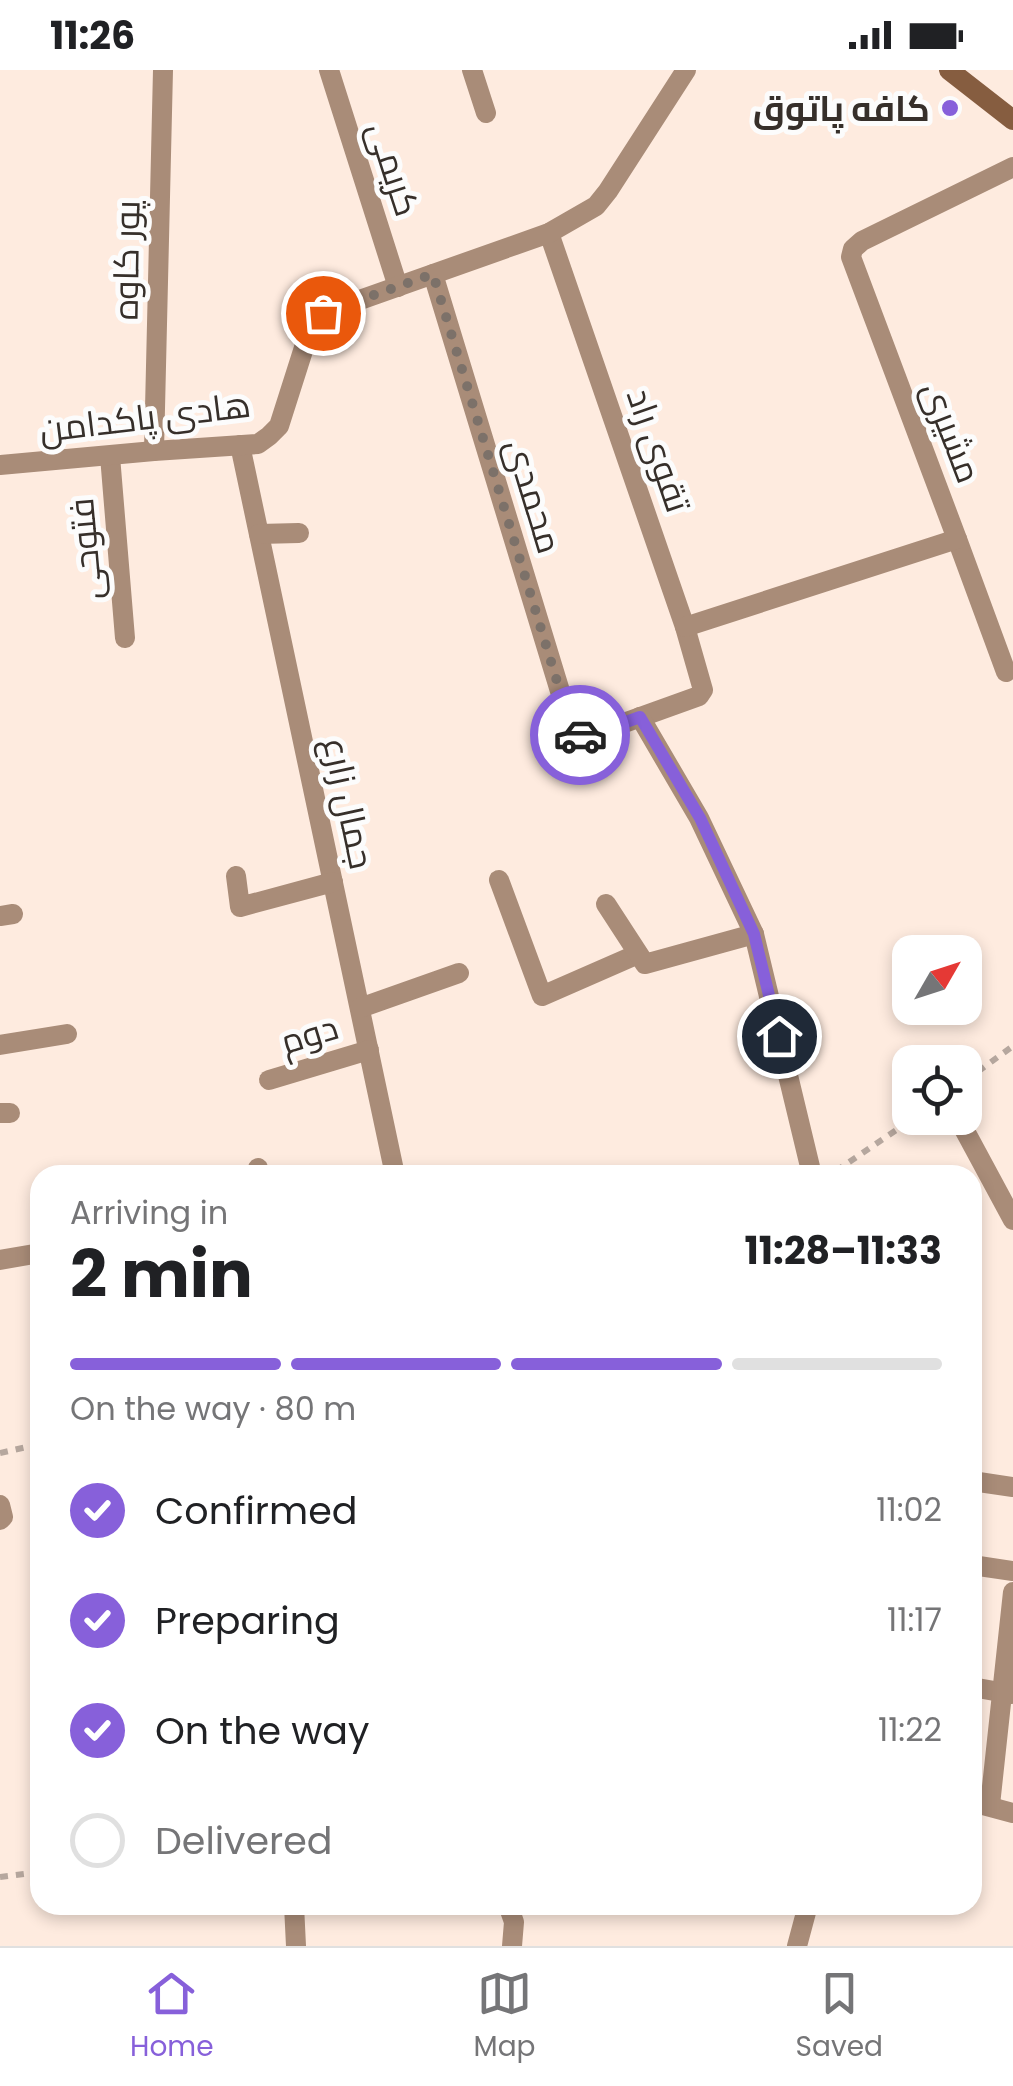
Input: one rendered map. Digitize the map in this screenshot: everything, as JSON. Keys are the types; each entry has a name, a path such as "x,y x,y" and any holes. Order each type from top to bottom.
{"main road":[{"path":"949,70 1013,120"}],"street":[{"name":"پور کاوه","path":"154,450 162,70"},
{"name":"کریمی","path":"329,70 398,287"},
{"path":"472,70 486,113"},
{"name":"هادی پاکدامن","path":"0,465 258,444 278,426 308,335 323,313 550,233 596,206 686,70"},
{"name":"مشیری","path":"686,627 957,539 851,258 862,241 1013,168"},
{"name":"تقوی راد","path":"550,233 686,627 703,690 698,696 640,717"},
{"name":"محمدی","path":"433,274 570,724 576,734 584,737 640,717"},
{"name":"جمال زارع","path":"240,445 393,1165"},
{"name":"فتوحی","path":"110,456 125,638"},
{"path":"258,534 298,533"},
{"path":"957,539 1006,672"},
{"path":"640,717 700,818 754,934 810,1165"},
{"path":"236,876 240,908 333,882"},
{"path":"499,880 542,996 638,954"},
{"path":"606,904 645,964 754,934"},
{"path":"360,1008 459,973"},
{"path":"0,1045 68,1034"},
{"name":"دوم","path":"269,1080 368,1050"},
{"path":"967,1135 1013,1220"},
{"path":"0,1260 30,1255"},
{"path":"982,1482 1013,1487"},
{"path":"0,1505 0,1520"},
{"path":"982,1566 1013,1571"},
{"path":"982,1800 1007,1693 1013,1595"},
{"path":"982,1689 1007,1693"},
{"path":"982,1804 1013,1813"},
{"path":"294,1915 296,1946"},
{"path":"512,1915 512,1946"},
{"path":"796,1946 805,1915"}],"path":[{"path":"982,1069 1013,1046"},
{"path":"846,1165 892,1133"},
{"path":"0,1452 30,1446"},
{"path":"0,1877 30,1873"}],"way so far":[{"path":"323,313 433,274 570,724 580,735"}],"place":[{"name":"کافه پاتوق","path":"950,108"}],"route":[{"path":"580,735 584,737 640,717 700,818 754,934 779,1036"}]}
